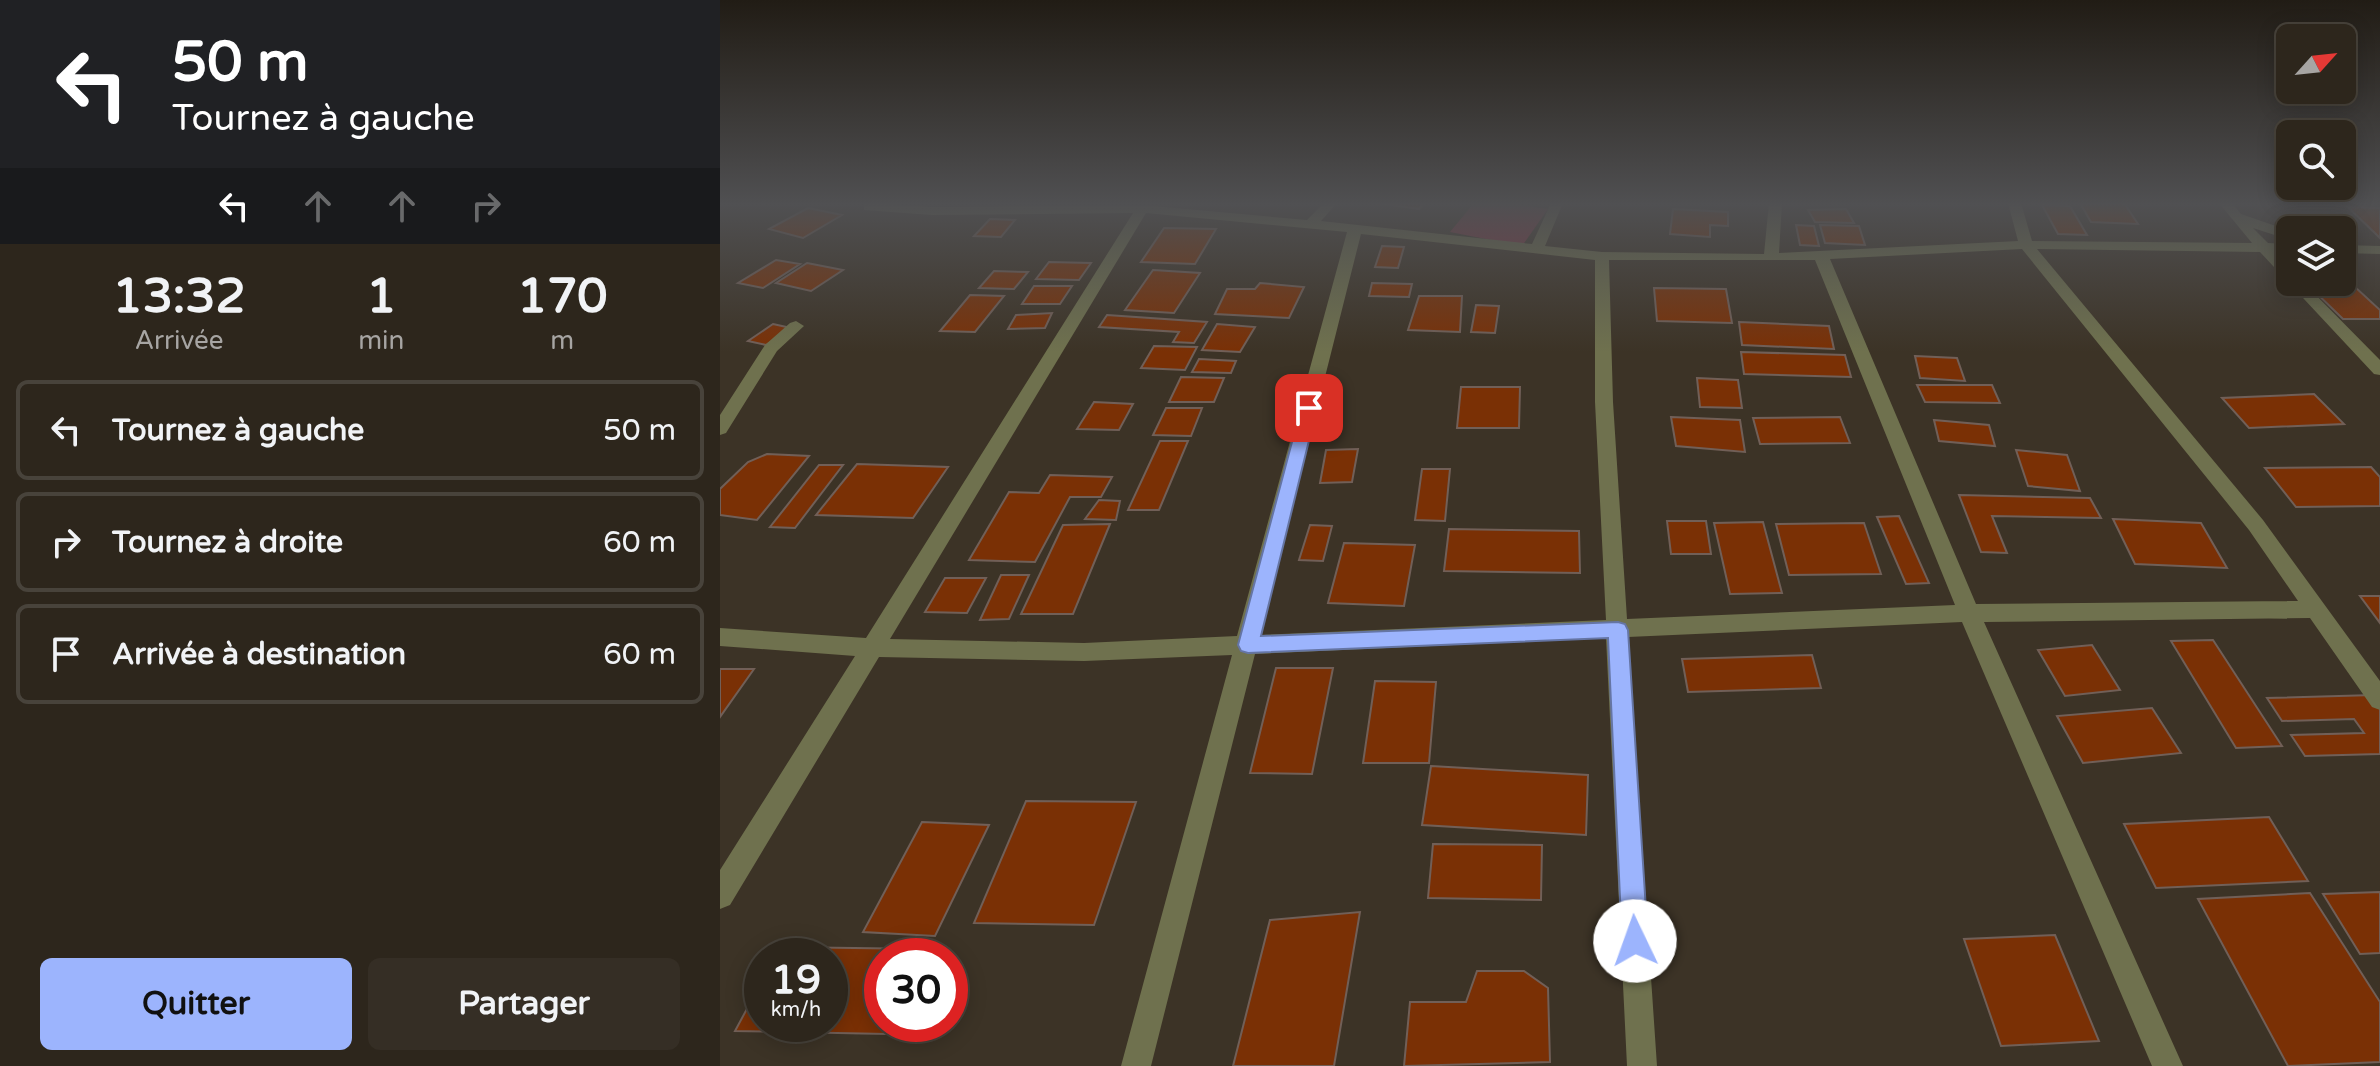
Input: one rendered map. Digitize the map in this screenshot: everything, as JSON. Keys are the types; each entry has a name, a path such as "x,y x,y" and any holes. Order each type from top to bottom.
{"street":[{"path":"720,895 1115,253"},
{"path":"1136,1066 1349,253"},
{"path":"1566,253 1771,258 1882,253"},
{"path":"1771,253 1771,258"},
{"path":"2032,253 2256,525 2380,700"},
{"path":"1602,256 1604,402 1642,1066"},
{"path":"1821,256 1969,613 2168,1066"},
{"path":"2309,296 2380,370"},
{"path":"720,429 771,348 796,326"},
{"path":"720,637 873,648 1084,652 1969,613 2315,609"}],"building":[{"path":"1147,253 1202,253 1195,264 1141,262"},
{"path":"1380,253 1402,253 1398,268 1375,267"},
{"path":"776,260 800,264 763,288 738,283"},
{"path":"1049,262 1091,263 1079,280 1036,279"},
{"path":"807,263 843,270 811,291 776,283"},
{"path":"1153,270 1200,273 1174,313 1125,310"},
{"path":"994,271 1028,272 1014,289 979,288"},
{"path":"1260,283 1304,287 1289,318 1215,314 1227,289 1255,289"},
{"path":"1372,283 1412,284 1409,297 1369,296"},
{"path":"1034,286 1072,286 1060,304 1022,304"},
{"path":"1654,288 1726,289 1732,323 1657,321"},
{"path":"2356,288 2380,310 2380,319 2343,319 2319,296 2356,296"},
{"path":"970,295 1004,296 975,332 940,331"},
{"path":"1419,296 1462,296 1460,332 1408,330"},
{"path":"1476,305 1499,306 1495,333 1471,332"},
{"path":"1052,313 1045,328 1008,329 1016,315"},
{"path":"1107,315 1207,322 1194,343 1173,342 1179,332 1099,327"},
{"path":"1739,322 1829,326 1834,349 1742,345"},
{"path":"773,324 791,328 766,345 748,341"},
{"path":"1217,324 1255,327 1240,352 1202,350"},
{"path":"1154,346 1197,347 1185,370 1141,368"},
{"path":"1741,352 1845,355 1851,377 1744,374"},
{"path":"1915,356 1957,358 1965,381 1920,378"},
{"path":"1199,359 1236,361 1231,373 1192,372"},
{"path":"1181,377 1224,378 1214,402 1169,402"},
{"path":"1697,378 1738,380 1742,408 1700,407"},
{"path":"1917,385 1992,385 2000,403 1925,402"},
{"path":"1461,387 1520,387 1519,428 1457,428"},
{"path":"2314,394 2344,424 2249,428 2222,398"},
{"path":"1094,402 1133,404 1119,430 1077,429"},
{"path":"1166,408 1202,408 1191,436 1153,435"},
{"path":"1671,417 1740,420 1745,452 1676,446"},
{"path":"1840,417 1850,443 1760,444 1753,418"},
{"path":"1934,420 1989,425 1995,446 1939,441"},
{"path":"1160,441 1188,441 1159,510 1128,510"},
{"path":"1358,449 1352,482 1320,483 1326,450"},
{"path":"2016,450 2067,455 2080,491 2028,486"},
{"path":"767,454 809,456 757,520 720,515 720,489 748,462"},
{"path":"857,464 948,467 913,518 816,515"},
{"path":"819,465 843,465 795,528 770,527"},
{"path":"2371,467 2380,477 2380,506 2296,507 2265,468"},
{"path":"1422,469 1450,469 1445,521 1415,520"},
{"path":"1050,475 1112,477 1101,497 1070,497 1035,562 969,560 1009,492 1039,493"},
{"path":"1959,495 2090,498 2101,518 1992,516 2007,553 1981,552"},
{"path":"1099,500 1120,501 1116,520 1085,519"},
{"path":"1899,516 1929,583 1906,584 1877,517"},
{"path":"2113,519 2201,523 2227,568 2135,564"},
{"path":"1667,521 1706,521 1711,554 1671,554"},
{"path":"1763,522 1782,593 1730,594 1714,523"},
{"path":"1864,523 1881,574 1789,575 1776,524"},
{"path":"1110,524 1073,614 1021,614 1063,525"},
{"path":"1310,525 1332,526 1323,561 1299,560"},
{"path":"1449,529 1579,531 1580,573 1444,571"},
{"path":"1344,543 1415,545 1404,606 1328,603"},
{"path":"1001,575 1029,575 1009,619 980,620"},
{"path":"945,578 986,578 967,613 925,612"},
{"path":"2360,596 2380,596 2380,623"},
{"path":"2213,640 2282,746 2236,748 2171,641"},
{"path":"2092,645 2120,690 2065,696 2038,650"},
{"path":"1812,655 1821,688 1688,692 1682,659"},
{"path":"1276,668 1333,668 1312,774 1250,773"},
{"path":"720,669 754,669 720,717"},
{"path":"1375,681 1436,682 1429,763 1363,763"},
{"path":"2374,695 2380,703 2380,754 2305,756 2291,735 2364,733 2354,719 2282,721 2267,698"},
{"path":"2152,708 2181,753 2083,763 2057,716"},
{"path":"1431,766 1588,775 1586,835 1422,825"},
{"path":"1026,801 1136,802 1094,925 974,923"},
{"path":"2269,817 2308,881 2156,888 2124,824"},
{"path":"922,822 989,825 935,936 863,932"},
{"path":"1433,844 1542,845 1541,900 1428,898"},
{"path":"2380,892 2380,953 2360,954 2323,894"},
{"path":"2310,893 2380,1002 2380,1062 2288,1066 2198,899"},
{"path":"1360,912 1334,1066 1233,1066 1270,920"},
{"path":"2055,935 2099,1041 2001,1046 1964,939"},
{"path":"848,948 864,948 864,1034 848,1033"},
{"path":"1477,971 1524,971 1548,988 1550,1062 1404,1066 1410,1002 1466,1002"},
{"path":"744,1014 744,1031 735,1031"}],"route":[{"path":"1309,408 1248,645 1618,630 1635,941"}]}
